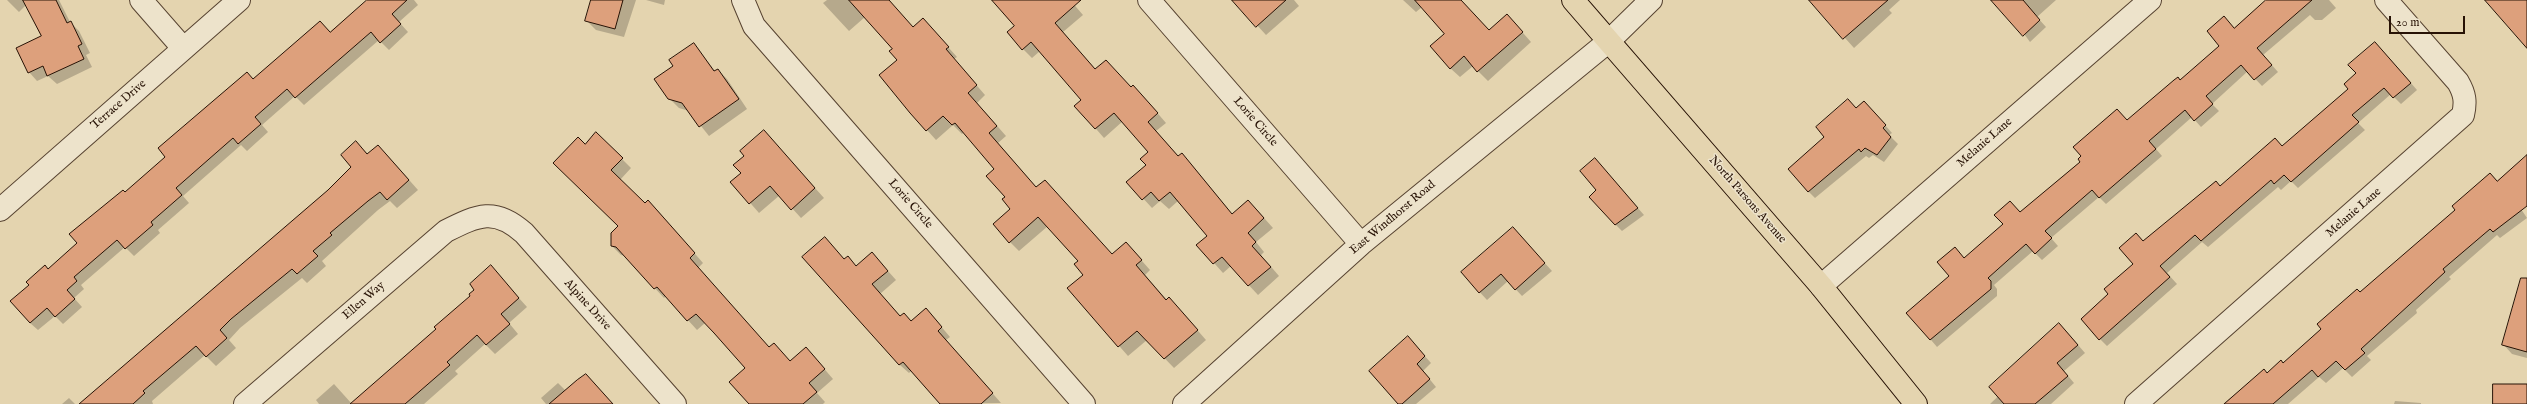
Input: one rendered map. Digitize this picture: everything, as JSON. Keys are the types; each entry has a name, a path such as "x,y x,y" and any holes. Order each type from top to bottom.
{"main road":[{"name":"North Parsons Avenue","path":"1573,0 1821,286 1916,404"}],"street":[{"path":"141,0 183,48"},
{"name":"Terrace Drive","path":"0,210 238,0"},
{"name":"Lorie Circle","path":"743,0 754,26 1084,404"},
{"name":"Lorie Circle","path":"1148,0 1361,244"},
{"name":"East Windhorst Road","path":"1184,404 1361,244 1609,41 1651,0"},
{"name":"Melanie Lane","path":"1821,286 2150,0"},
{"name":"Melanie Lane","path":"2136,404 2463,115 2466,104 2464,93 2458,82 2386,0"},
{"name":"Ellen Way","path":"245,404 446,231 470,219 492,216"},
{"name":"Alpine Drive","path":"492,216 510,221 524,234 675,404"}],"building":[{"path":"23,0 56,0 67,23 71,21 82,44 78,46 84,59 47,76 43,66 28,73 16,48 41,36"},
{"path":"367,0 407,0 392,14 401,24 380,43 371,32 295,98 287,89 255,117 261,124 238,144 233,138 176,188 182,195 151,222 153,225 125,249 117,240 74,277 77,281 67,290 75,299 55,317 47,308 30,323 10,301 29,285 26,282 45,265 48,269 77,243 69,234 123,190 125,192 165,157 158,148 247,72 253,79 320,21 330,32"},
{"path":"591,0 623,0 615,29 585,21"},
{"path":"849,0 889,0 913,27 923,18 949,47 946,49 977,85 968,93 997,126 989,133 1036,187 1045,180 1112,254 1126,242 1142,260 1136,265 1166,300 1169,297 1198,330 1164,359 1137,331 1118,347 1067,288 1083,275 1074,264 1078,261 1038,217 1009,243 993,224 1010,209 1002,199 1005,197 986,176 994,169 955,123 952,125 943,116 926,131 910,113 879,75 897,60 889,51 892,49"},
{"path":"992,0 1081,0 1055,23 1095,69 1106,60 1131,87 1133,85 1158,113 1148,122 1178,156 1182,153 1232,214 1248,200 1264,218 1248,233 1256,242 1252,246 1271,267 1248,286 1222,257 1213,264 1196,245 1207,236 1170,192 1159,201 1151,192 1142,200 1126,182 1146,165 1140,159 1148,152 1114,113 1095,129 1074,106 1081,100 1031,42 1022,50 1007,32 1014,26"},
{"path":"1232,0 1286,0 1256,27"},
{"path":"1415,0 1461,0 1489,30 1507,14 1523,32 1477,72 1464,56 1450,69 1430,46 1444,34"},
{"path":"1809,0 1888,0 1843,39"},
{"path":"1991,0 2023,0 2040,20 2023,36"},
{"path":"2266,0 2312,0 2257,48 2272,65 2254,80 2241,65 2206,96 2213,104 2194,121 2185,110 2149,141 2156,149 2099,198 2092,190 2045,231 2052,238 2035,254 2026,244 1988,278 1991,281 1991,289 1930,340 1906,313 1949,276 1937,262 1955,247 1964,258 2003,224 1994,215 2010,201 2020,212 2080,162 2078,159 2081,156 2073,147 2117,109 2127,120 2174,80 2178,77 2180,80 2219,46 2207,31 2224,16 2234,28"},
{"path":"2485,0 2527,0 2527,48"},
{"path":"2375,42 2411,83 2393,98 2384,88 2352,115 2359,122 2291,182 2284,175 2274,184 2271,180 2201,241 2195,235 2160,266 2170,277 2099,340 2081,319 2108,294 2104,289 2133,264 2119,248 2136,233 2143,241 2216,181 2220,186 2275,138 2282,146 2348,89 2344,84 2356,73 2348,65"},
{"path":"694,43 714,71 718,69 739,99 699,127 682,103 668,99 654,79 673,66 669,60"},
{"path":"1848,99 1856,108 1864,101 1886,125 1883,128 1891,137 1877,155 1865,148 1861,152 1859,149 1808,192 1788,169 1824,137 1816,127"},
{"path":"764,130 815,188 791,210 770,186 749,204 730,182 741,173 733,165 744,156 740,151"},
{"path":"596,132 623,158 611,170 645,203 648,200 695,253 690,258 769,347 774,343 790,361 806,347 825,369 809,383 817,392 803,404 749,404 729,382 745,368 696,314 687,321 657,287 654,289 616,247 611,246 611,233 618,226 553,163 578,137 585,144"},
{"path":"356,141 367,154 378,145 409,180 387,200 380,192 368,201 330,233 332,235 313,251 318,256 297,274 292,269 231,319 220,330 227,338 206,357 196,346 143,391 145,393 133,404 79,404 328,190 351,167 341,155"},
{"path":"2527,155 2527,206 2493,232 2490,229 2443,269 2445,272 2361,349 2365,353 2345,370 2336,361 2318,377 2312,370 2273,404 2224,404 2264,369 2267,373 2281,360 2283,363 2321,329 2317,324 2357,289 2360,292 2455,210 2452,206 2490,173 2497,181"},
{"path":"1595,158 1638,208 1615,225 1589,197 1596,190 1580,171"},
{"path":"1513,227 1545,263 1515,290 1501,274 1479,293 1461,272"},
{"path":"825,237 844,259 848,256 856,266 872,252 888,271 872,284 900,316 904,313 911,321 926,308 942,327 938,331 993,393 981,404 940,404 903,362 899,365 802,257"},
{"path":"491,265 519,298 501,314 510,324 486,345 477,335 447,362 450,365 405,404 350,404 436,329 434,327 470,296 469,294 474,290 470,284"},
{"path":"2521,278 2527,278 2527,352 2502,345"},
{"path":"2059,323 2078,345 2057,363 2068,376 2035,404 2004,404 1989,387"},
{"path":"1408,336 1425,356 1417,364 1430,379 1402,404 1398,404 1369,371"},
{"path":"586,374 613,404 549,404 577,380"},
{"path":"2493,384 2527,384 2527,404 2493,404"}]}
